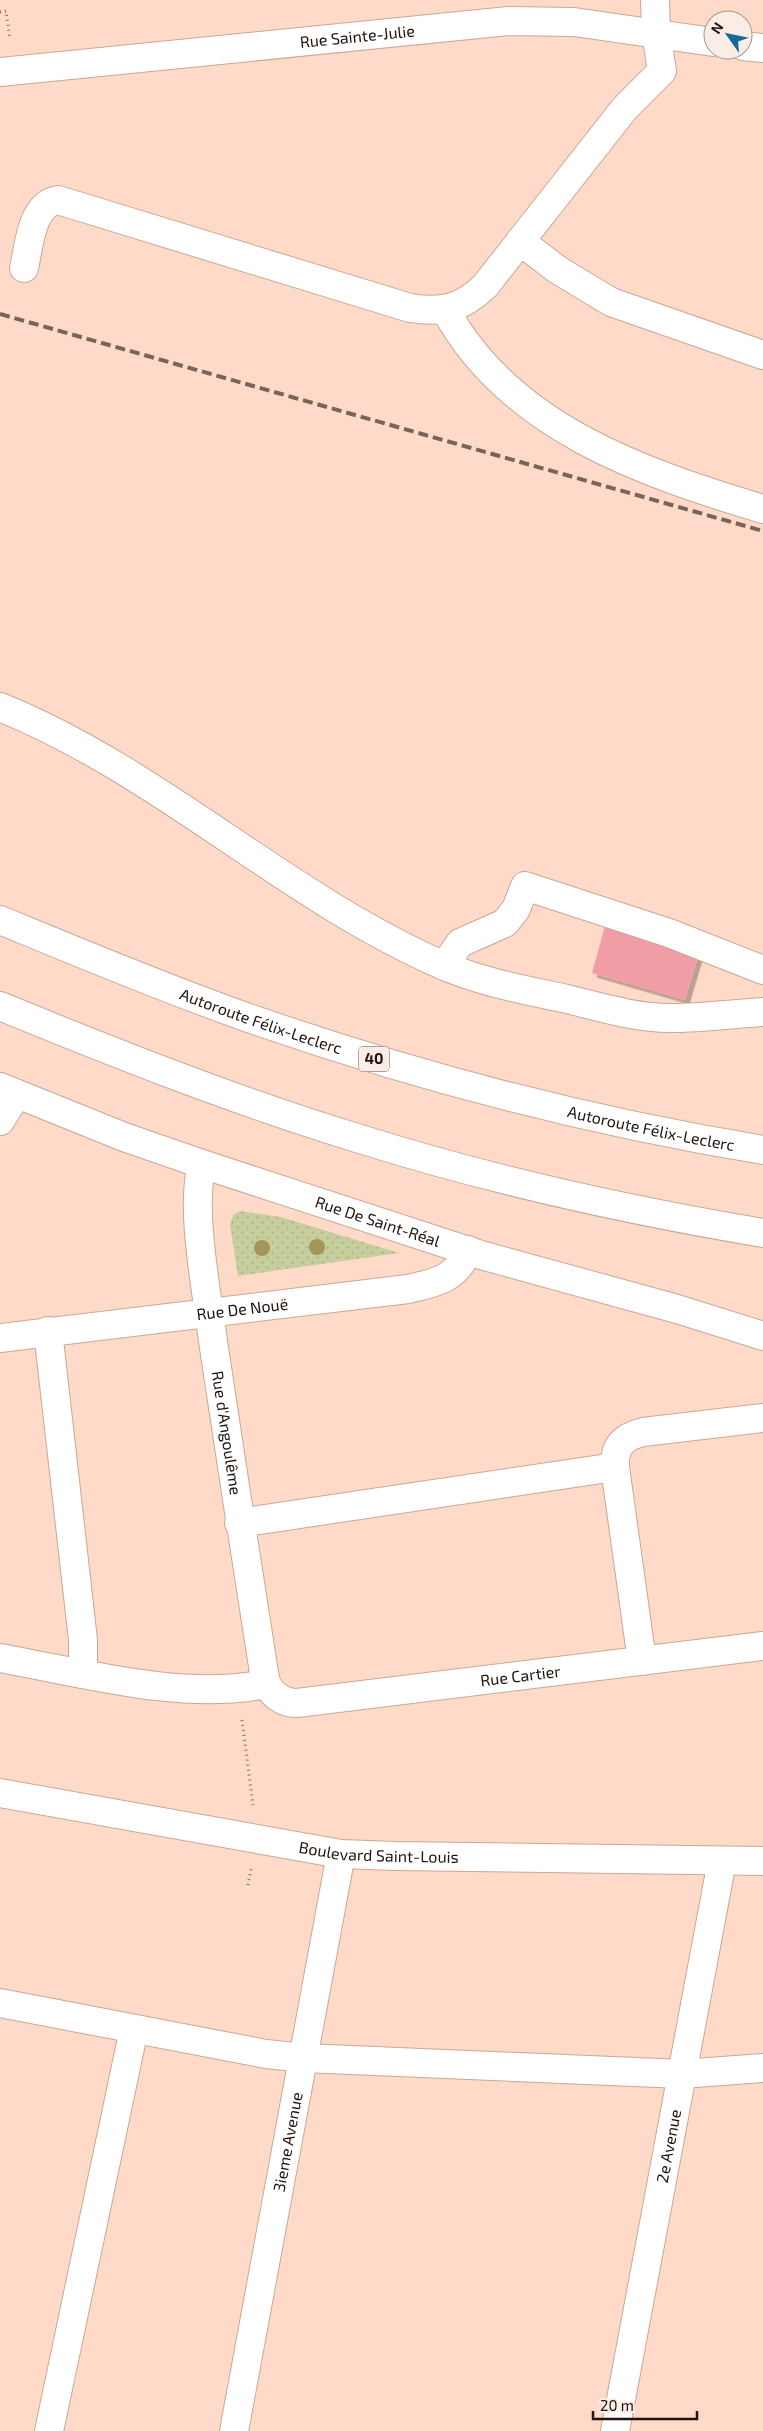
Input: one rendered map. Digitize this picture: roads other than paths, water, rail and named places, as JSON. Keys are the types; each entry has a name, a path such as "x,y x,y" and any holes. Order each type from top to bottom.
{"main road":[{"path":"24,268 39,214 49,203 64,200 410,308 446,309 472,298 520,242 616,119 662,71 656,32 655,0"},
{"name":"Rue Sainte-Julie","path":"0,72 509,21 574,22 656,32 703,40"},
{"path":"520,242 558,270 612,302 763,355"},
{"path":"446,309 464,341 490,371 520,398 563,429 621,460 763,509"},
{"path":"0,707 43,725 90,750 328,903 392,940 444,966 484,979 641,1016 670,1018 763,1012"},
{"path":"444,966 460,943 505,923 516,909 525,886 686,939 763,970"},
{"name":"Autoroute Félix-Leclerc","path":"0,920 242,1016 422,1073 616,1122 763,1150"},
{"path":"0,1006 222,1092 314,1125 402,1152 588,1200 763,1233"},
{"path":"0,1122 9,1090"},
{"name":"Rue De Saint-Réal","path":"9,1090 124,1137 202,1164 468,1250 677,1309 763,1336"},
{"name":"Rue d'Angoulême","path":"202,1164 198,1186 198,1214 209,1313 239,1524 272,1691"},
{"name":"Rue De Nouë","path":"0,1338 419,1287 438,1282 456,1272 468,1250"},
{"path":"48,1331 83,1640 83,1674"},
{"path":"642,1661 615,1467 616,1451 623,1440 643,1432 763,1418"},
{"path":"239,1524 615,1467"},
{"name":"Rue Cartier","path":"272,1691 288,1702 297,1702 763,1646"},
{"path":"0,1658 83,1674 206,1690 272,1691"},
{"name":"Boulevard Saint-Louis","path":"0,1793 341,1854 763,1861"},
{"name":"3ieme Avenue","path":"234,2431 341,1854"},
{"name":"2e Avenue","path":"615,2431 722,1861"},
{"path":"0,2003 266,2054 304,2058 682,2074 763,2068"},
{"path":"49,2431 134,2029"}],"railway":[{"path":"0,314 763,531"}]}
